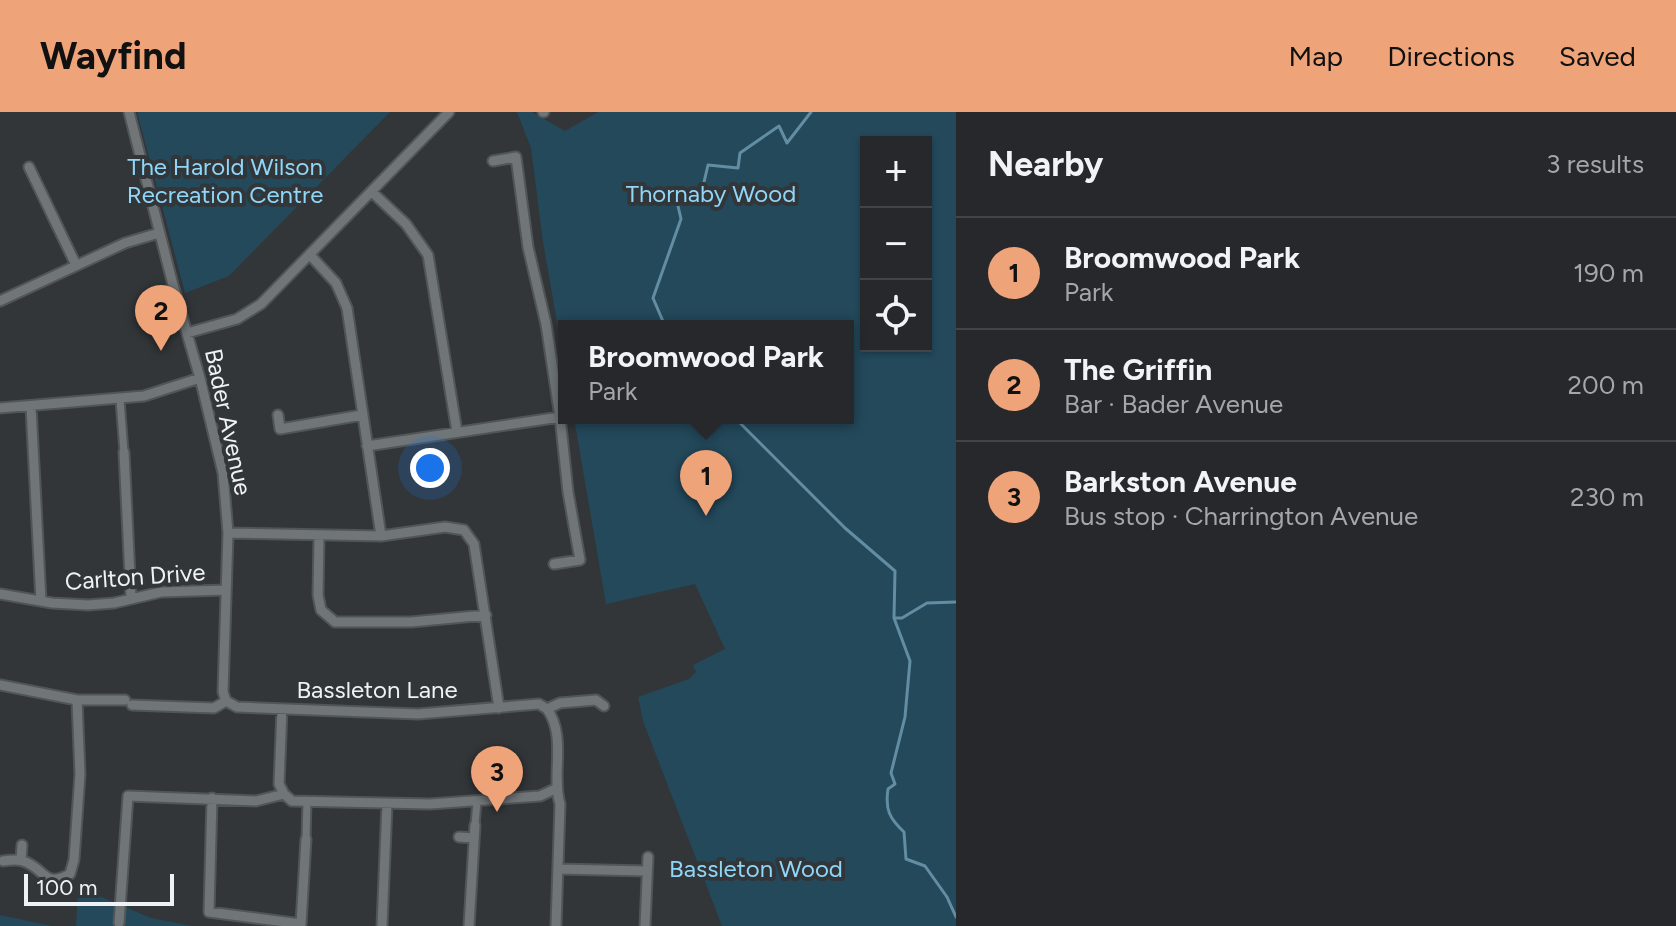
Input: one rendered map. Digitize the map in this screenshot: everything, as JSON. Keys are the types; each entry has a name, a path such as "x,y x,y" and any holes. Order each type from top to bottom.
{"street":[{"name":"Bader Avenue","path":"129,112 223,473 228,533 223,692 226,701"},
{"path":"187,333 237,319 261,304 449,112"},
{"path":"493,161 516,157 528,247 546,324 558,404"},
{"path":"29,167 76,265"},
{"path":"372,192 406,224 428,255 457,432"},
{"path":"0,301 125,243 159,233"},
{"path":"310,255 336,283 347,308 381,536"},
{"path":"0,408 120,400 144,396 200,378"},
{"path":"120,400 131,598"},
{"path":"31,407 41,601"},
{"path":"278,415 280,429 362,415"},
{"path":"367,446 558,417"},
{"path":"554,564 580,560 561,424"},
{"path":"228,533 381,536 445,527 464,530 474,544 499,708"},
{"path":"319,536 318,595 321,610 335,622 411,622 486,615"},
{"name":"Carlton Drive","path":"0,594 88,605 114,603 161,592 226,590"},
{"name":"Bassleton Lane","path":"0,685 77,700 129,703 148,700 214,708 226,701 237,707 418,714 539,704 547,709 560,703 596,700 604,706"},
{"path":"3,861 21,860 51,880 60,880 70,874 74,860 80,774 77,700"},
{"path":"282,709 279,784 292,801 387,804 477,801 540,796 555,789"},
{"path":"547,709 555,721 559,778 555,789 560,804 556,926"},
{"path":"119,923 128,796 256,801 284,794"},
{"path":"212,798 209,912 301,924 307,801"},
{"path":"469,926 477,801"},
{"path":"382,926 387,804"},
{"path":"459,837 474,838"},
{"path":"21,860 22,845"},
{"path":"645,926 648,857"},
{"path":"558,869 647,871"}],"green space":[{"name":"The Harold Wilson Recreation Centre","path":"137,112 390,112 229,276 185,293"},
{"path":"517,112 532,112 565,131 598,112 956,112 956,926 722,926 643,721 638,697 689,679 696,672 693,665 725,649 695,584 606,604 575,424 854,424 854,320 558,320 558,328 531,148"},
{"path":"78,892 97,895 151,918 192,926 76,926"},
{"path":"0,915 52,926 0,926"}],"waterway":[{"path":"662,320 653,298 681,219 675,193 701,195 708,165 738,168 740,153 779,126 787,143 811,112"},
{"path":"741,424 845,528 895,571 894,618 910,661 905,717 891,773 895,784 888,789 888,808 904,832 906,859 925,866 947,897 956,917"},
{"path":"896,618 902,618 927,603 956,602"}],"place":[{"name":"The Griffin","path":"161,351"},
{"name":"Broomwood Park","path":"706,516"},
{"name":"Barkston Avenue","path":"497,812"}],"park label":[{"name":"Thornaby Wood","path":"711,194"},
{"name":"Bassleton Wood","path":"756,869"}]}
